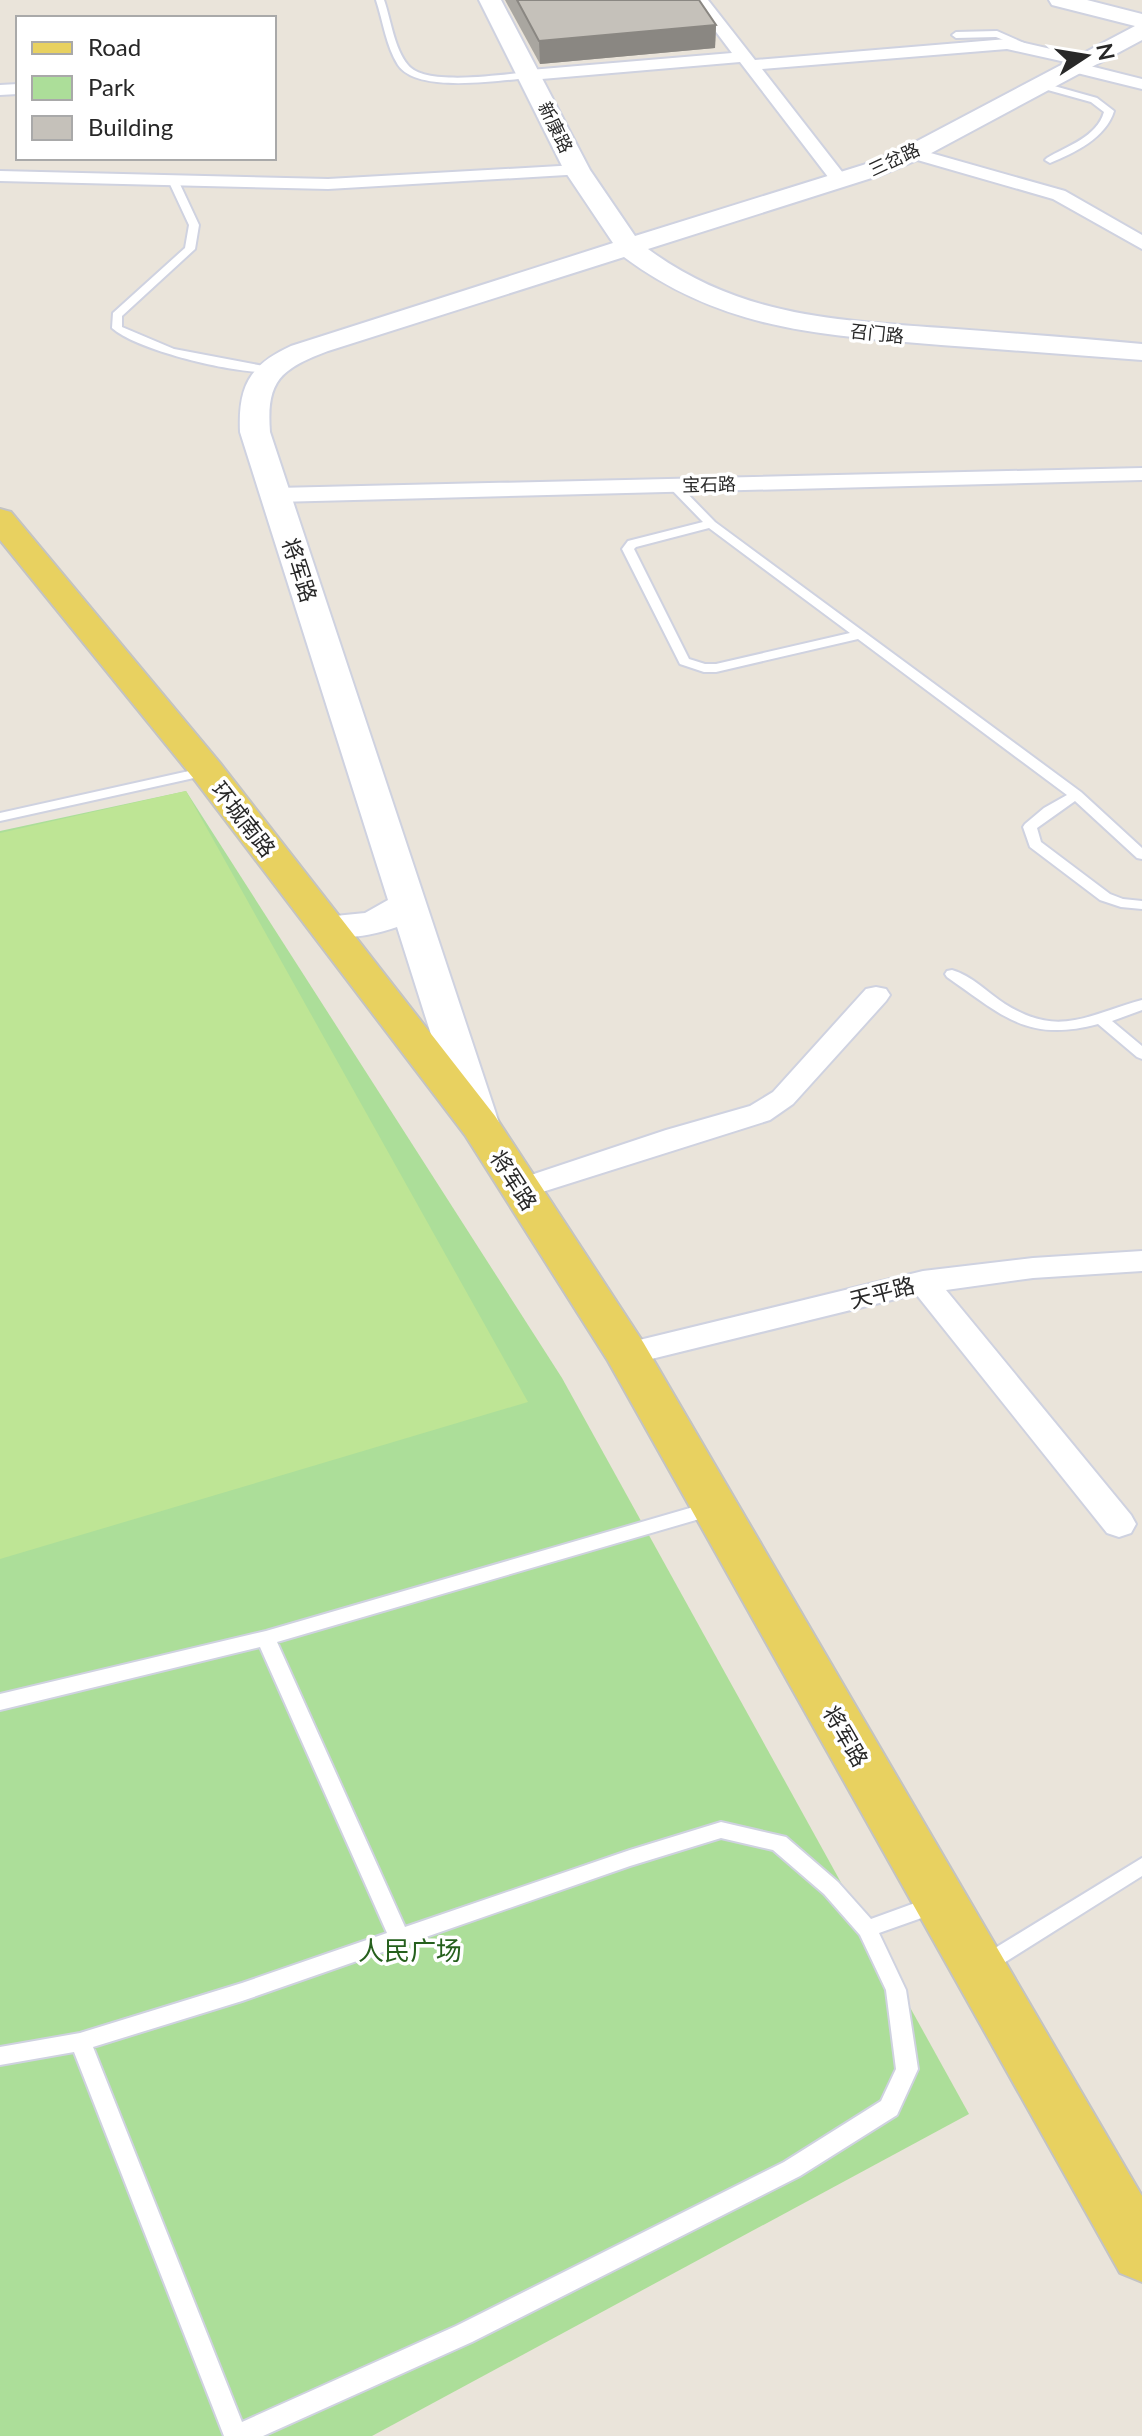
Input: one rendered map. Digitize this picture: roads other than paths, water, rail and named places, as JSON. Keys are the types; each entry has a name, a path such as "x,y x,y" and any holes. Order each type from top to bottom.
{"main road":[{"name":"新康路","path":"490,0 577,170 630,249"},
{"path":"1060,0 1142,21"},
{"name":"三岔路","path":"630,249 841,182 913,153 1142,31"},
{"path":"269,370 282,360 337,339 630,249"},
{"name":"召门路","path":"630,249 660,271 704,295 754,313 788,320 894,335 1142,352"},
{"name":"将军路","path":"269,370 255,390 251,409 255,432 480,1126 627,1354 1142,2253"},
{"name":"环城南路","path":"0,519 207,771 480,1126"},
{"path":"328,926 379,921 395,916 408,902"}],"street":[{"path":"700,0 841,182"},
{"path":"530,75 1007,44 1029,47 1142,84"},
{"path":"913,153 1059,195 1097,214 1142,243"},
{"path":"0,176 328,184 577,170"},
{"name":"宝石路","path":"276,495 1142,474"},
{"path":"520,1189 760,1113 783,1098 876,995"},
{"name":"天平路","path":"627,1354 923,1282 1033,1268 1142,1261"},
{"path":"923,1282 1119,1524"}],"lane":[{"path":"380,0 401,61 414,75 445,79 530,75"},
{"path":"956,35 997,34 1029,47"},
{"path":"1040,85 1094,100 1109,111 1108,120 1101,129 1050,160"},
{"path":"173,180 194,225 190,249 117,315 117,328 133,338 174,353 269,370"},
{"path":"673,485 711,524 1076,795 1142,855"},
{"path":"711,524 632,544 628,549 684,661 704,668 716,668 858,635"},
{"path":"0,817 207,771"},
{"path":"1076,795 1030,827 1035,844 1105,897 1121,903 1142,905"},
{"path":"952,974 1014,1016 1049,1027 1101,1019 1142,1005"},
{"path":"1101,1019 1142,1054"},
{"path":"0,1702 266,1638 715,1508"},
{"path":"266,1638 400,1939"},
{"path":"0,2056 80,2042 400,1939 630,1858 721,1830 779,1843 831,1888 867,1929 896,1990 907,2069 889,2108 778,2177 464,2334 237,2436 80,2042"},
{"path":"978,1968 1142,1866"},
{"path":"867,1929 941,1903"}],"park label":[{"name":"人民广场","path":"410,1950"}]}
